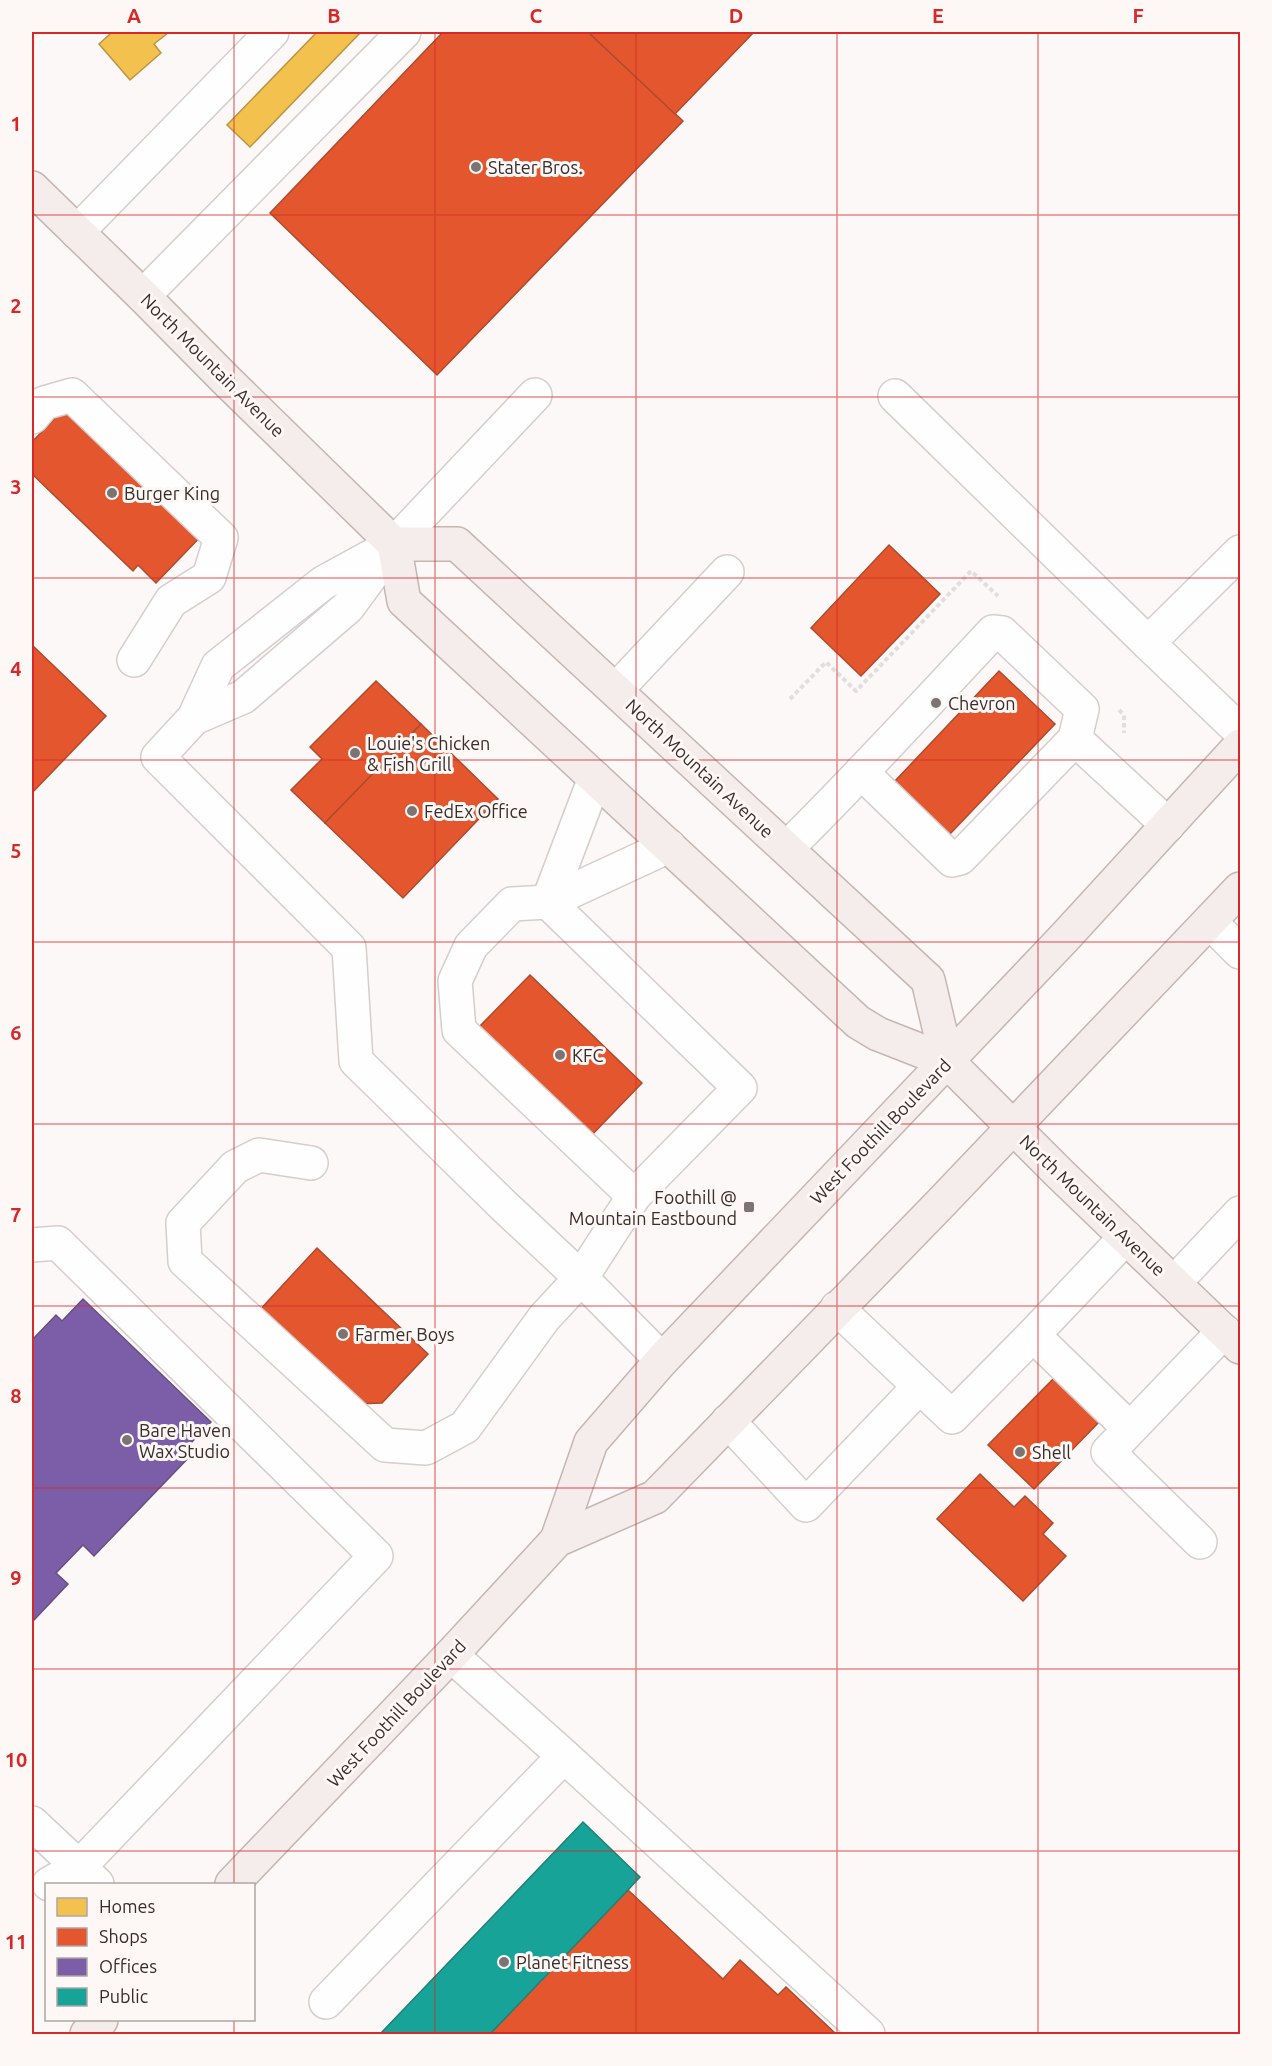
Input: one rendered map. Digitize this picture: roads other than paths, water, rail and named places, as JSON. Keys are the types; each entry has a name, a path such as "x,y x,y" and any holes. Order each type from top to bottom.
{"main road":[{"name":"North Mountain Avenue","path":"32,188 394,544 404,601 858,1022 878,1035 947,1061 1232,1339"},
{"name":"North Mountain Avenue","path":"394,544 457,544 787,848 928,980 947,1061"},
{"name":"West Foothill Boulevard","path":"557,1540 591,1442 662,1360 947,1061 1240,746"},
{"name":"West Foothill Boulevard","path":"233,1883 451,1655 557,1540 654,1497 1240,889"},
{"path":"87,2034 99,2021"}],"lane":[{"path":"77,232 272,32"},
{"path":"143,296 404,32"},
{"path":"32,417 44,403 72,395 221,538 209,578 171,601 134,660"},
{"path":"535,395 394,544 348,607 243,697 194,718 158,757 349,948 356,1061 502,1205 581,1278 662,1360"},
{"path":"895,396 1240,731"},
{"path":"1148,643 1240,552"},
{"path":"616,690 727,572"},
{"path":"787,848 993,632 1002,633 1082,709 1075,739 960,858 952,860 861,772"},
{"path":"1075,739 1168,825"},
{"path":"548,902 595,778"},
{"path":"634,1196 459,1030 455,981 471,946 512,904 548,902 669,846"},
{"path":"310,1162 259,1155 235,1167 183,1223 185,1261 385,1445 426,1448 465,1427 544,1318 581,1278 634,1196 740,1088 548,902"},
{"path":"1210,922 1240,952"},
{"path":"1174,1283 1240,1213"},
{"path":"837,1308 952,1417 1034,1335 1126,1237"},
{"path":"32,1245 58,1243 376,1556 88,1876 57,1883"},
{"path":"1034,1335 1129,1428"},
{"path":"1200,1542 1108,1452 1129,1428 1232,1339"},
{"path":"728,1421 806,1505 919,1387"},
{"path":"451,1655 868,2034"},
{"path":"326,2002 564,1756"},
{"path":"32,1823 88,1876"},
{"path":"32,1895 45,1887"}],"place":[{"name":"Stater Bros.","path":"476,167"},
{"name":"Burger King","path":"112,493"},
{"name":"Chevron","path":"936,703"},
{"name":"Louie's Chicken & Fish Grill","path":"355,753"},
{"name":"FedEx Office","path":"412,811"},
{"name":"KFC","path":"560,1055"},
{"name":"Foothill @ Mountain Eastbound","path":"749,1207"},
{"name":"Farmer Boys","path":"343,1334"},
{"name":"Bare Haven Wax Studio","path":"127,1440"},
{"name":"Shell","path":"1020,1452"},
{"name":"Planet Fitness","path":"504,1962"}]}
